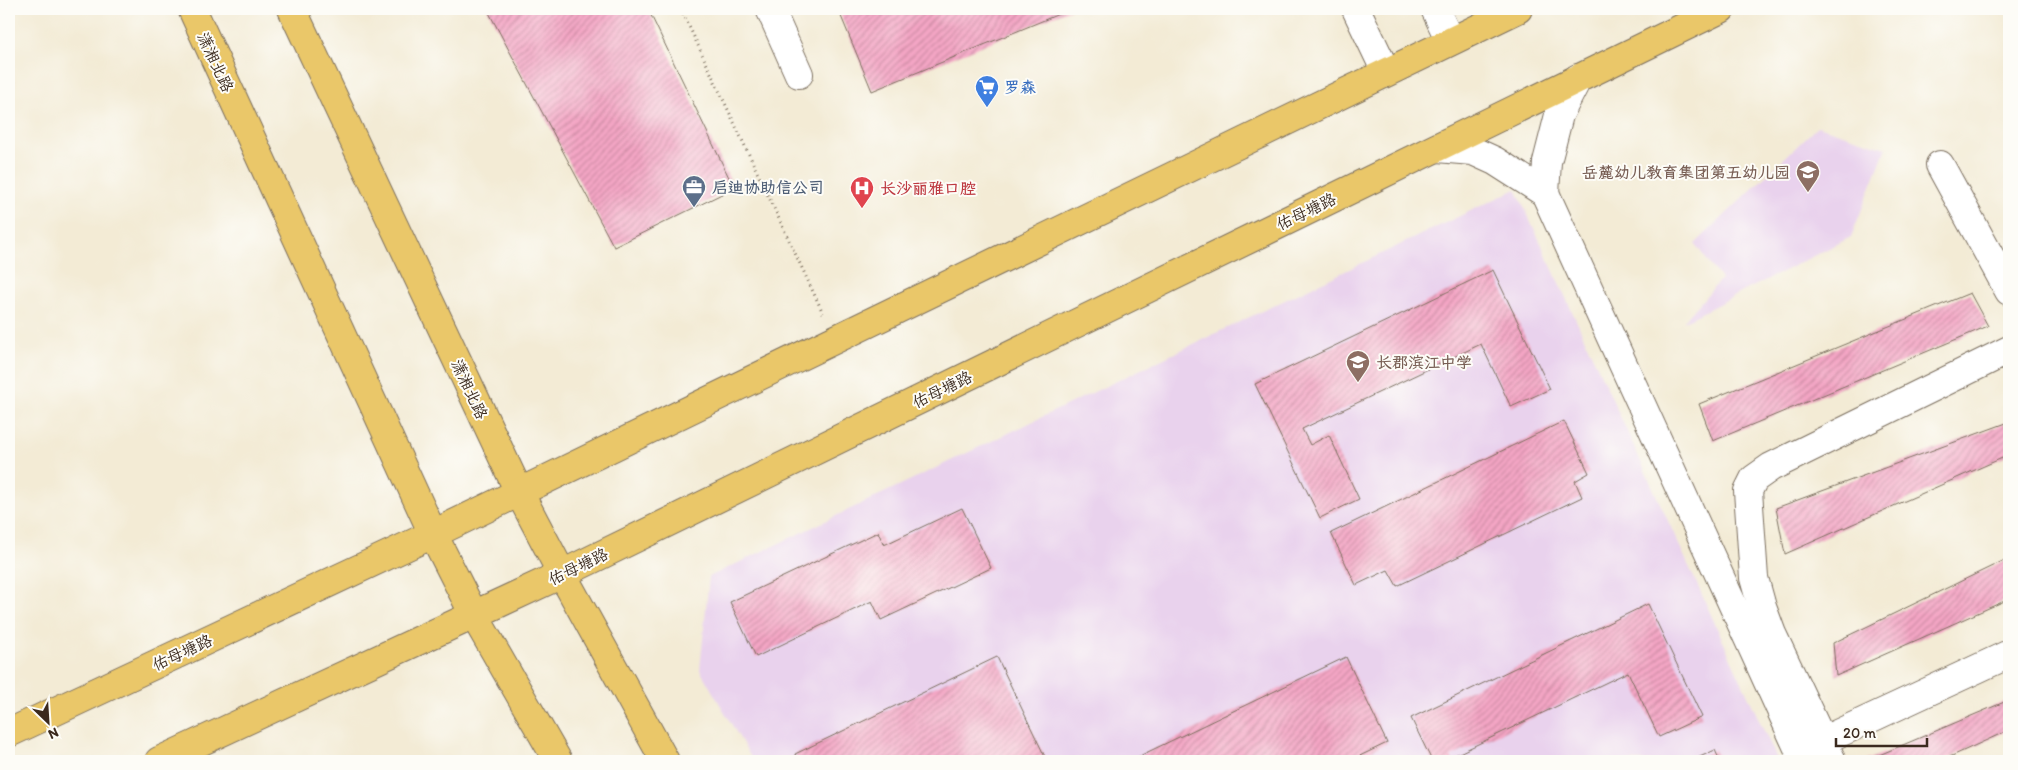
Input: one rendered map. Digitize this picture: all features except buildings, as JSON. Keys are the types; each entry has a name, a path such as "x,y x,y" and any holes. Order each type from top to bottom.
{"main road":[{"name":"潇湘北路","path":"192,9 433,534 474,615 558,761"},
{"name":"潇湘北路","path":"292,9 519,492 562,574 666,761"},
{"name":"佑母塘路","path":"9,733 433,534 1518,9"},
{"name":"佑母塘路","path":"159,761 562,574 1721,9"}],"street":[{"path":"770,9 799,74"},
{"path":"1356,9 1386,72"},
{"path":"1436,9 1450,41"},
{"path":"1578,78 1559,115 1547,162 1544,193 1804,761"},
{"path":"1437,148 1473,151 1495,161 1544,193"},
{"path":"1940,165 2009,291"},
{"path":"2009,350 1771,467 1754,478 1748,491 1756,588 1772,634 1827,751 2009,654"}],"path":[{"path":"681,9 836,339"}],"shaded area":[{"name":"岳麓幼儿教育集团第五幼儿园","path":"1818,126 1886,148 1851,237 1683,322 1721,279 1695,244"},
{"name":"长郡滨江中学","path":"1516,189 1778,761 753,761 700,670 709,577"}],"place":[{"name":"罗森","path":"987,108"},
{"name":"岳麓幼儿教育集团第五幼儿园","path":"1808,193"},
{"name":"启迪协助信公司","path":"694,208"},
{"name":"长沙丽雅口腔","path":"862,209"},
{"name":"长郡滨江中学","path":"1358,383"}]}
